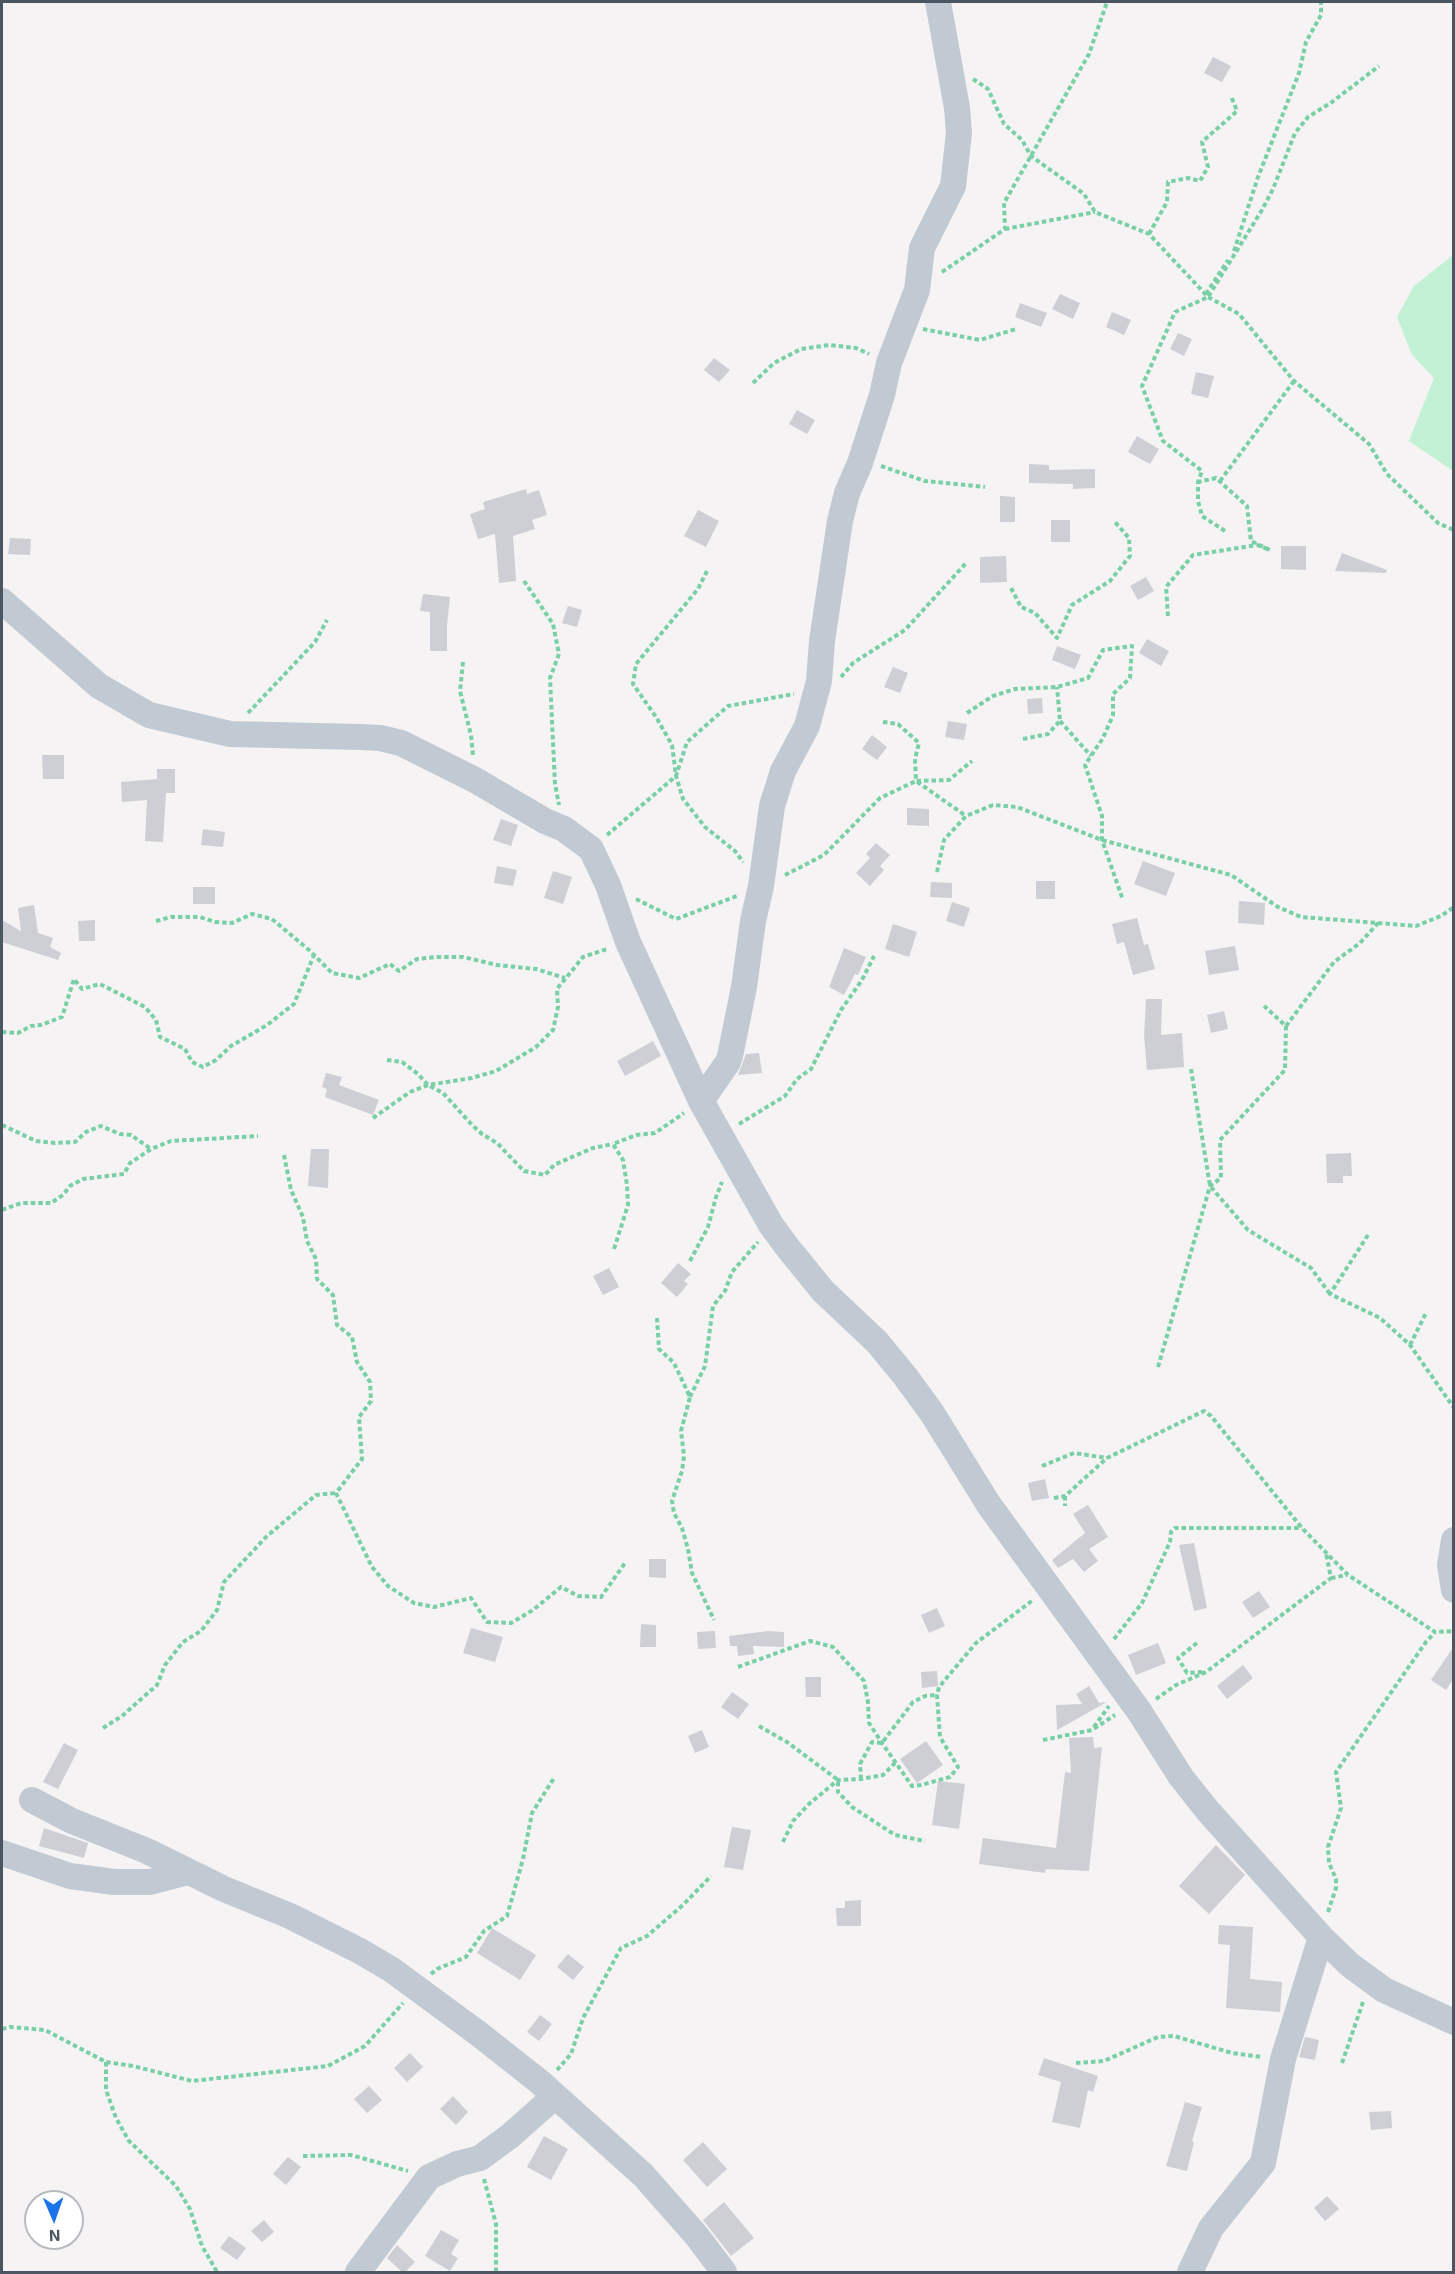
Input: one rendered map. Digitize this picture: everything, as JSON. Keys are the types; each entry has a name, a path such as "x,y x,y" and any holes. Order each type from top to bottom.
{"street":[{"path":"701,1101 730,1056 744,987 776,790 783,771 828,681 822,641 840,521 847,493 860,463 882,395 889,363 916,290 922,248 953,186 959,133 957,108 938,2"},
{"path":"2,601 81,672 148,715 230,734 380,738 401,743 475,780 545,821 564,829 591,849 608,885 628,942 701,1101 771,1225 823,1291 877,1342 905,1376 932,1413 989,1505 1048,1589 1100,1656 1181,1777 1208,1812 1350,1965 1370,1982 1384,1990 1454,2022"},
{"path":"1454,1540 1450,1565 1454,1590"},
{"path":"32,1800 72,1821 147,1851 188,1872 290,1916 360,1951 416,1986 548,2090 643,2175 696,2235 724,2272"},
{"path":"2,1854 70,1876 114,1882 150,1882 188,1872"},
{"path":"1190,2272 1211,2228 1263,2163 1283,2059 1321,1936"},
{"path":"358,2272 429,2177 457,2164 480,2158 510,2136 548,2090"}],"path":[{"path":"1005,229 1004,203 1089,54 1107,2"},
{"path":"1207,296 1234,250 1258,177 1299,73 1306,42 1321,15 1321,2"},
{"path":"948,62 988,89 1004,124 1022,140 1031,156 1084,194 1095,212"},
{"path":"1225,531 1202,516 1198,501 1198,482 1202,471 1163,441 1142,386 1175,312 1207,296 1273,189 1295,133 1308,117 1332,102 1379,66"},
{"path":"1149,234 1167,202 1168,182 1188,178 1200,181 1208,167 1202,142 1237,111 1231,96"},
{"path":"916,290 1005,229 1095,212 1149,234 1207,296 1239,314 1294,381 1369,444 1387,474 1438,522 1454,530"},
{"path":"902,332 924,329 980,340 1016,329"},
{"path":"753,383 774,363 801,349 819,346 856,348 889,363"},
{"path":"1220,481 1294,381"},
{"path":"860,463 874,463 926,482 985,487"},
{"path":"1168,616 1166,587 1193,555 1257,545 1270,550 1251,541 1247,506 1216,478 1198,482"},
{"path":"1011,588 1021,607 1035,613 1057,638 1072,605 1110,581 1130,556 1129,538 1114,521"},
{"path":"591,849 676,776 687,742 728,706 803,693 828,681 905,630 967,562"},
{"path":"707,571 698,589 636,664 633,684 672,745 676,776 683,799 705,826 735,851 761,886"},
{"path":"524,581 553,624 559,654 550,678 555,784 564,829"},
{"path":"230,734 315,642 327,620"},
{"path":"967,713 993,696 1015,689 1057,687 1088,678 1103,650 1132,646 1130,678 1113,694 1113,715 1103,738 1085,765 1102,816 1102,840 1123,900"},
{"path":"463,662 460,691 471,735 475,780"},
{"path":"1057,687 1060,721 1091,756"},
{"path":"1023,739 1048,734 1060,721"},
{"path":"883,722 898,724 919,743 915,759 916,781"},
{"path":"608,885 676,919 761,886 824,855 880,798 916,781 950,780 972,760"},
{"path":"916,781 966,816"},
{"path":"937,872 944,840 966,816 993,805 1017,807 1102,840 1232,875 1278,907 1301,917 1416,926 1454,908"},
{"path":"156,921 171,916 200,917 215,922 232,923 252,914 272,919 332,973 359,978 390,964 399,971 417,959 463,957 497,965 536,969 565,978"},
{"path":"1210,1186 1221,1178 1220,1140 1285,1070 1286,1026 1334,962 1360,943 1378,923"},
{"path":"373,1118 410,1092 428,1085 472,1078 496,1071 536,1047 553,1030 558,1007 557,989 583,957 628,942"},
{"path":"2,1032 18,1033 31,1026 41,1025 62,1017 74,979 82,989 100,984 145,1007 156,1020 160,1037 184,1049 192,1062 203,1067 216,1060 231,1046 267,1025 294,1004 314,955"},
{"path":"690,1261 708,1227 716,1197 733,1158 740,1122 785,1096 796,1079 811,1069 874,956"},
{"path":"1264,1006 1286,1026"},
{"path":"387,1060 402,1062 428,1085 443,1093 472,1126 497,1143 524,1171 545,1175 554,1165 593,1148 614,1144 636,1135 655,1132 701,1101"},
{"path":"1158,1367 1210,1186 1191,1069"},
{"path":"2,1125 36,1141 55,1143 75,1142 86,1132 101,1126 120,1134 131,1135 151,1149"},
{"path":"2,1210 21,1203 51,1203 63,1195 69,1186 83,1179 124,1174 130,1162 151,1149 171,1141 258,1136"},
{"path":"614,1144 622,1160 628,1205 614,1249"},
{"path":"103,1728 122,1716 157,1685 165,1665 183,1642 201,1631 217,1610 224,1582 260,1544 316,1495 336,1493 362,1459 359,1417 370,1401 370,1382 357,1362 352,1337 337,1325 333,1295 317,1280 316,1259 307,1241 303,1217 291,1190 284,1155"},
{"path":"1210,1186 1248,1230 1311,1268 1330,1294 1380,1318 1410,1345 1454,1408"},
{"path":"714,1620 692,1573 682,1528 674,1513 672,1501 682,1471 684,1456 681,1431 690,1397 705,1366 713,1306 725,1291 732,1272 771,1225"},
{"path":"1330,1294 1368,1235"},
{"path":"1410,1345 1426,1313"},
{"path":"657,1318 659,1349 674,1363 690,1397"},
{"path":"1054,1498 1065,1496 1107,1458 1204,1411 1211,1416 1302,1528 1348,1575 1435,1632 1454,1631"},
{"path":"1042,1466 1074,1453 1107,1458"},
{"path":"336,1493 372,1567 388,1586 414,1603 434,1607 471,1598 487,1622 511,1623 533,1610 561,1587 578,1596 601,1597 625,1563"},
{"path":"1065,1496 1065,1506"},
{"path":"1100,1656 1142,1603 1170,1542 1171,1532 1175,1528 1302,1528"},
{"path":"1326,1553 1331,1578"},
{"path":"1042,1740 1092,1730 1132,1702 1206,1672 1331,1578 1348,1575"},
{"path":"738,1667 810,1641 832,1647 864,1682 869,1723 912,1786 950,1777 958,1767 940,1737 937,1695 939,1687 976,1643 1048,1589"},
{"path":"1321,1936 1336,1888 1334,1872 1328,1855 1341,1808 1336,1773 1435,1632"},
{"path":"1197,1643 1178,1658 1187,1672 1206,1672"},
{"path":"882,1743 913,1702 925,1696 937,1695"},
{"path":"1092,1730 1115,1698 1132,1702"},
{"path":"759,1726 787,1742 838,1780"},
{"path":"861,1779 860,1764 864,1755 872,1742 882,1743"},
{"path":"783,1842 801,1812 838,1780 883,1775 896,1763"},
{"path":"2,2029 10,2027 45,2030 106,2062 133,2066 192,2081 328,2066 365,2046 394,2015 416,1986 437,1969 466,1957 484,1931 507,1916 523,1859 532,1813 554,1778"},
{"path":"838,1780 838,1792 852,1807 896,1835 925,1841"},
{"path":"548,2090 571,2054 583,2018 621,1948 647,1936 683,1905 711,1876"},
{"path":"1342,2063 1370,1982"},
{"path":"1076,2063 1104,2061 1158,2037 1174,2036 1232,2053 1283,2059"},
{"path":"106,2062 106,2090 116,2118 129,2141 176,2186 190,2209 202,2246 217,2272"},
{"path":"303,2156 351,2155 429,2177"},
{"path":"480,2158 485,2188 496,2224 496,2272"}],"green space":[{"path":"1453,255 1453,471 1409,441 1434,378 1412,355 1397,317 1414,286"}],"building":[{"path":"1213,57 1231,66 1222,82 1204,73"},
{"path":"1060,294 1080,303 1073,319 1052,309"},
{"path":"1020,303 1047,313 1041,327 1015,317"},
{"path":"1112,312 1131,320 1124,335 1106,327"},
{"path":"1178,333 1192,339 1184,356 1170,349"},
{"path":"714,358 730,370 719,382 704,370"},
{"path":"1196,372 1214,376 1208,398 1191,394"},
{"path":"797,410 815,420 807,434 789,424"},
{"path":"1137,436 1159,449 1150,464 1128,452"},
{"path":"1029,464 1049,465 1049,470 1095,469 1095,488 1073,489 1073,484 1029,483"},
{"path":"526,489 527,494 539,490 547,515 532,520 535,529 513,536 516,581 499,583 495,534 478,539 470,514 485,509 483,502"},
{"path":"1000,496 1015,497 1015,522 1000,522"},
{"path":"698,510 719,521 706,547 684,536"},
{"path":"1051,520 1070,520 1070,542 1051,542"},
{"path":"10,538 31,539 30,555 8,554"},
{"path":"1281,546 1306,546 1306,570 1281,569"},
{"path":"1342,553 1387,570 1386,573 1335,571"},
{"path":"1006,556 1007,582 980,583 980,557"},
{"path":"1146,577 1154,591 1138,600 1130,586"},
{"path":"423,594 450,597 447,651 430,651 430,612 420,611"},
{"path":"568,606 582,610 577,627 562,623"},
{"path":"1147,639 1169,651 1161,666 1139,653"},
{"path":"1057,646 1081,655 1075,669 1052,660"},
{"path":"893,667 908,673 900,693 884,687"},
{"path":"1042,698 1043,713 1028,714 1027,699"},
{"path":"948,721 967,724 964,740 945,737"},
{"path":"872,735 887,747 877,760 862,749"},
{"path":"42,755 64,755 64,779 43,779"},
{"path":"157,769 175,769 175,793 166,793 163,842 145,841 147,800 122,802 121,782 157,779"},
{"path":"907,808 929,809 929,826 907,825"},
{"path":"501,819 518,825 511,846 493,840"},
{"path":"203,829 225,832 223,847 201,845"},
{"path":"876,843 890,855 880,866 884,870 870,886 856,873 870,858 866,854"},
{"path":"1143,861 1175,873 1166,896 1134,884"},
{"path":"497,866 517,870 513,886 494,883"},
{"path":"553,871 572,877 563,904 544,898"},
{"path":"1036,881 1055,881 1055,899 1036,899"},
{"path":"931,882 952,883 952,898 930,897"},
{"path":"193,887 215,887 215,904 193,904"},
{"path":"1239,901 1265,903 1264,925 1238,923"},
{"path":"952,902 970,908 964,927 946,921"},
{"path":"34,905 38,933 53,938 50,947 61,953 58,960 2,942 2,920 21,931 18,908"},
{"path":"1137,918 1144,945 1148,944 1155,969 1133,975 1124,942 1117,944 1112,924"},
{"path":"95,920 95,941 79,941 78,921"},
{"path":"893,924 917,932 909,957 885,949"},
{"path":"1235,946 1239,970 1209,975 1205,951"},
{"path":"844,948 866,957 858,975 855,974 844,995 829,987"},
{"path":"1146,999 1162,999 1161,1035 1182,1033 1184,1067 1147,1070 1144,1036"},
{"path":"1224,1011 1228,1029 1211,1033 1207,1015"},
{"path":"653,1041 661,1056 625,1076 617,1061"},
{"path":"759,1053 762,1073 738,1075 746,1054"},
{"path":"326,1073 342,1077 339,1085 379,1100 373,1115 325,1097 327,1089 322,1087"},
{"path":"311,1149 329,1149 328,1188 308,1186"},
{"path":"1351,1153 1352,1176 1343,1176 1343,1183 1327,1183 1326,1154"},
{"path":"678,1263 691,1274 684,1281 688,1284 677,1297 661,1283"},
{"path":"609,1268 619,1287 603,1295 593,1276"},
{"path":"1045,1479 1049,1498 1032,1501 1028,1483"},
{"path":"1088,1505 1108,1537 1089,1549 1098,1561 1084,1572 1073,1559 1058,1568 1052,1560 1085,1533 1073,1514"},
{"path":"1194,1543 1207,1608 1194,1611 1179,1545"},
{"path":"649,1559 666,1559 666,1578 649,1577"},
{"path":"1259,1591 1270,1607 1253,1618 1242,1602"},
{"path":"937,1608 945,1626 929,1633 921,1615"},
{"path":"641,1624 656,1625 656,1647 640,1647"},
{"path":"471,1628 503,1637 495,1662 463,1653"},
{"path":"715,1631 716,1648 698,1649 697,1632"},
{"path":"768,1631 784,1632 784,1647 753,1646 754,1654 738,1656 737,1646 730,1646 729,1636"},
{"path":"1158,1643 1166,1663 1136,1675 1128,1655"},
{"path":"1454,1646 1454,1678 1446,1690 1431,1680"},
{"path":"1243,1665 1253,1678 1227,1699 1217,1686"},
{"path":"937,1671 938,1686 922,1688 921,1672"},
{"path":"805,1677 821,1677 821,1697 806,1697"},
{"path":"1089,1686 1099,1703 1107,1702 1057,1730 1056,1705 1082,1704 1076,1694"},
{"path":"732,1692 749,1704 738,1719 721,1707"},
{"path":"702,1730 709,1747 695,1753 688,1736"},
{"path":"1093,1737 1094,1748 1102,1747 1089,1871 1046,1869 1045,1873 979,1864 983,1838 1056,1848 1065,1772 1071,1773 1069,1738"},
{"path":"926,1741 943,1765 917,1783 900,1759"},
{"path":"64,1743 78,1750 58,1789 43,1782"},
{"path":"938,1781 965,1784 959,1829 932,1825"},
{"path":"732,1827 751,1830 743,1870 724,1867"},
{"path":"44,1828 88,1843 84,1858 39,1846"},
{"path":"1216,1845 1245,1875 1209,1914 1179,1886"},
{"path":"861,1900 861,1926 837,1926 836,1908 845,1908 845,1901"},
{"path":"1219,1925 1253,1927 1250,1979 1282,1982 1280,2012 1226,2008 1230,1945 1218,1944"},
{"path":"492,1928 536,1955 520,1980 477,1953"},
{"path":"568,1954 584,1967 573,1980 557,1967"},
{"path":"540,2015 552,2024 539,2041 527,2032"},
{"path":"1305,2037 1319,2040 1315,2060 1299,2057"},
{"path":"410,2053 423,2067 407,2082 394,2068"},
{"path":"1044,2058 1098,2076 1093,2092 1088,2090 1080,2128 1052,2122 1061,2082 1038,2075"},
{"path":"369,2086 382,2100 367,2113 354,2099"},
{"path":"453,2096 468,2112 456,2125 440,2109"},
{"path":"1185,2102 1202,2107 1192,2141 1194,2142 1187,2171 1166,2166"},
{"path":"1391,2111 1392,2128 1371,2130 1369,2112"},
{"path":"544,2136 568,2149 551,2180 527,2167"},
{"path":"703,2142 727,2169 707,2187 683,2160"},
{"path":"288,2157 301,2167 286,2185 273,2174"},
{"path":"1327,2196 1339,2209 1325,2221 1314,2208"},
{"path":"724,2202 754,2238 731,2256 703,2220"},
{"path":"264,2220 274,2232 262,2242 251,2231"},
{"path":"441,2230 459,2240 451,2254 458,2258 450,2271 425,2256"},
{"path":"229,2236 246,2248 237,2260 220,2248"},
{"path":"397,2245 415,2262 405,2272 402,2272 387,2258"}]}
